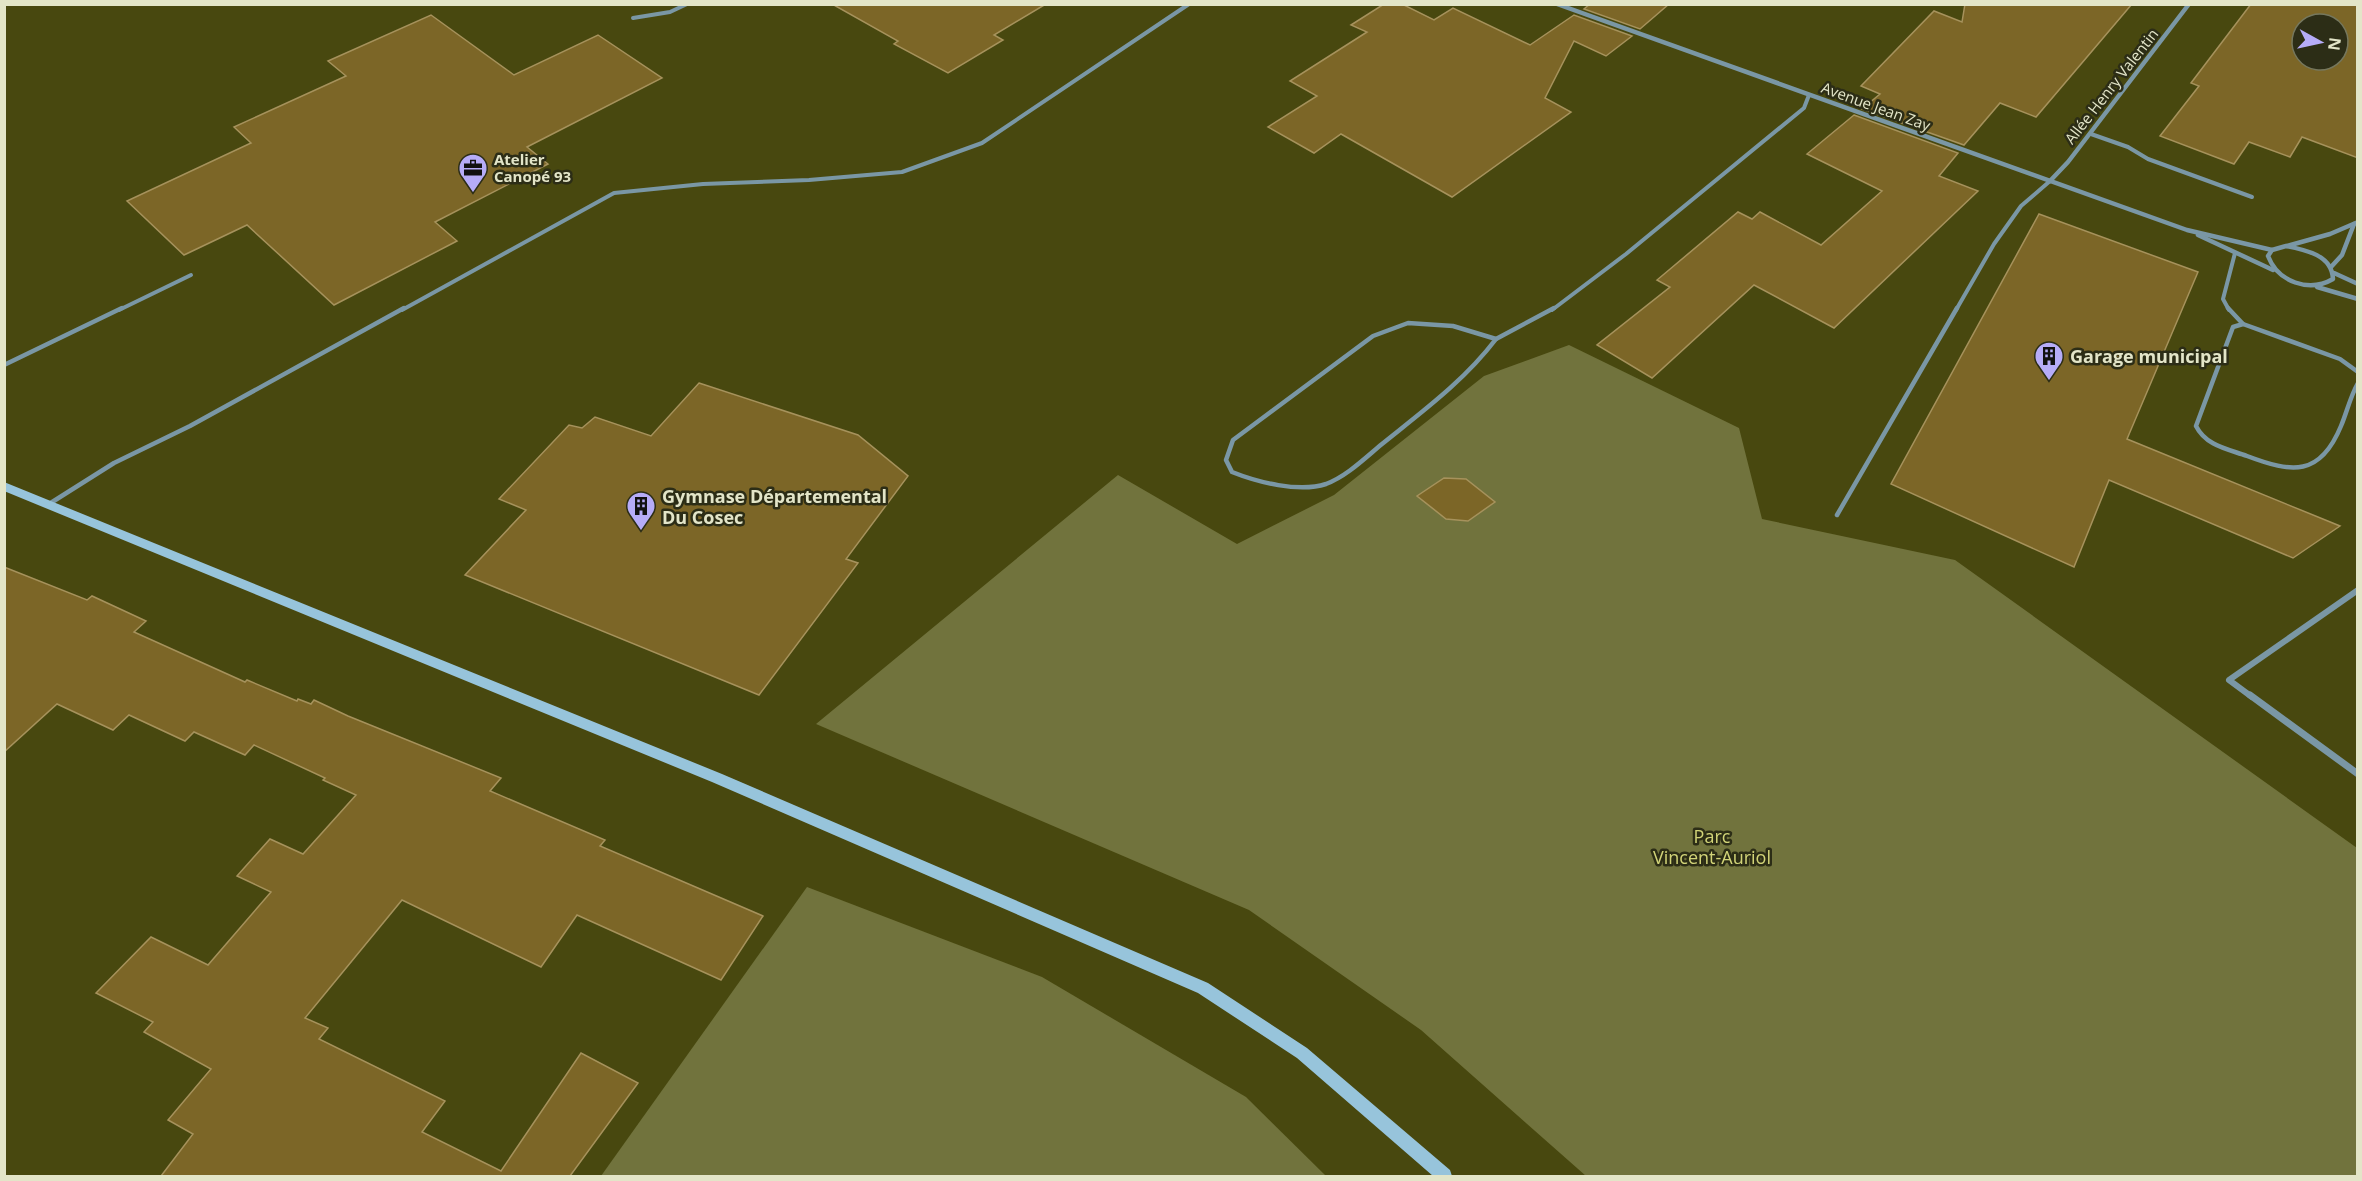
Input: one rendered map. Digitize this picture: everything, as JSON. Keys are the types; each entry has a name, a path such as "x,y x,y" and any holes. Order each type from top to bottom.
{"street":[{"name":"Avenue Jean Zay","path":"1557,4 2187,230 2296,282 2358,299"},
{"name":"Allée Henry Valentin","path":"2049,181 2091,134 2189,4"},
{"path":"2281,274 2270,264 2268,256 2272,250 2356,223"},
{"path":"2314,286 2327,284 2333,279 2332,270 2342,255 2356,223"},
{"name":"Avenue Jean Zay","path":"2187,230 2272,250"},
{"path":"2286,246 2316,254 2332,270 2358,284"},
{"path":"4,486 717,778 1203,988 1302,1053 1444,1176"},
{"path":"2358,590 2229,680 2358,774"}],"lane":[{"path":"633,18 670,12 687,4"},
{"path":"49,504 114,463 189,426 614,193 704,184 808,180 902,172 982,142 1189,4"},
{"path":"1496,339 1453,326 1408,323 1374,336 1233,440 1226,460 1232,472 1259,482 1289,487 1325,484 1348,471 1449,390 1476,365 1496,339 1546,314 1626,254 1804,108 1809,95"},
{"path":"2091,134 2128,147 2148,159 2252,197"},
{"path":"1838,515 1994,244 2022,206 2049,181"},
{"path":"2235,253 2223,299 2230,312 2243,324 2340,359 2358,372"},
{"path":"4,365 191,275"},
{"path":"2243,324 2233,327 2196,426 2199,435 2209,441 2277,467 2292,470 2304,468 2328,454 2358,383"}],"green space":[{"name":"Parc Vincent-Auriol","path":"1569,345 1739,428 1762,519 1955,560 2357,848 2357,1176 1586,1176 1421,1030 1249,910 816,724 1118,475 1237,544 1334,495 1484,376"},
{"path":"807,887 1042,977 1246,1097 1326,1176 601,1176"}],"building":[{"path":"832,4 1046,4 994,35 1003,40 948,73 894,44 898,41"},
{"path":"1384,4 1402,4 1434,20 1453,8 1530,45 1574,15 1632,36 1606,56 1574,41 1545,98 1571,112 1452,197 1341,134 1314,153 1268,127 1317,96 1290,81 1367,32 1351,25"},
{"path":"1590,4 1669,4 1640,29 1584,9"},
{"path":"1965,4 2132,4 2036,117 2000,103 1964,145 1862,109 1880,94 1861,86 1934,11 1962,22"},
{"path":"2251,4 2358,4 2358,158 2302,137 2290,157 2249,142 2234,164 2160,136 2199,86 2191,83"},
{"path":"431,15 514,75 598,35 662,78 527,147 548,164 435,222 457,241 334,305 247,225 184,255 127,201 251,143 234,127 346,76 328,61"},
{"path":"1854,115 1958,153 1939,176 1978,191 1834,328 1754,285 1652,378 1597,345 1670,287 1657,280 1738,212 1752,219 1760,212 1821,245 1882,191 1807,154"},
{"name":"Garage municipal","path":"2039,214 2198,272 2127,439 2340,526 2293,558 2109,480 2074,567 1891,484"},
{"name":"Gymnase Départemental Du Cosec","path":"699,383 858,435 908,476 846,559 858,563 759,695 465,575 526,510 499,499 569,425 582,428 595,417 651,436"},
{"path":"1444,478 1466,479 1495,502 1468,521 1446,519 1417,496"},
{"path":"4,567 87,600 92,596 146,621 134,632 245,682 247,680 297,701 298,699 311,704 314,700 501,778 490,791 605,840 600,846 763,916 721,980 577,915 541,967 402,900 305,1018 328,1028 319,1039 445,1101 422,1132 501,1171 581,1053 638,1083 570,1176 161,1176 193,1134 168,1120 211,1069 144,1032 153,1022 96,993 151,937 208,965 271,892 237,876 270,839 303,854 356,795 254,745 245,755 194,732 185,741 129,715 113,730 57,704 4,752"}],"place":[{"name":"Atelier Canopé 93","path":"473,194"},
{"name":"Garage municipal","path":"2049,382"},
{"name":"Gymnase Départemental Du Cosec","path":"641,532"}]}
